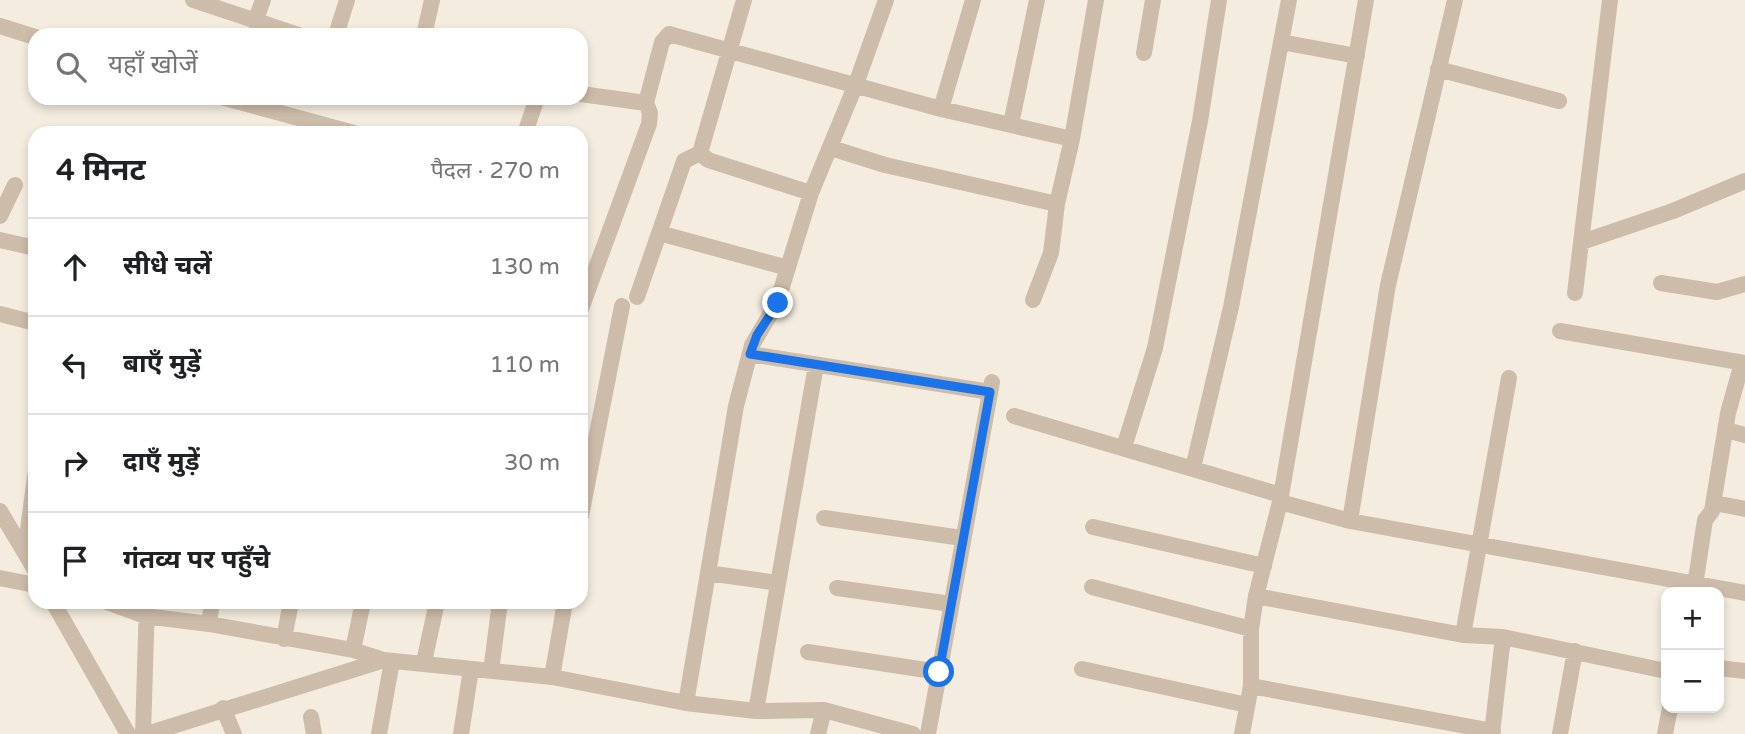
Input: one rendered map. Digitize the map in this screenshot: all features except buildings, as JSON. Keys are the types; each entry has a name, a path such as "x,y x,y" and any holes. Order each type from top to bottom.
{"street":[{"path":"193,0 275,28"},
{"path":"255,22 263,0"},
{"path":"338,28 347,0"},
{"path":"426,28 432,0"},
{"path":"637,297 684,160 700,153 744,0"},
{"path":"686,703 736,406 750,354 757,335 772,316 811,193 856,84 886,0"},
{"path":"942,109 973,0"},
{"path":"1011,124 1037,0"},
{"path":"1033,300 1051,253 1057,204 1072,139 1096,0"},
{"path":"1144,53 1153,0"},
{"path":"1124,447 1155,348 1200,121 1219,0"},
{"path":"1193,468 1231,307 1289,0"},
{"path":"1242,734 1251,686 1251,629 1256,596 1280,499 1366,0"},
{"path":"1350,521 1388,285 1455,0"},
{"path":"1575,293 1610,0"},
{"path":"0,26 28,35"},
{"path":"588,290 649,124 650,113 646,103 662,42 669,34 942,109 1072,139"},
{"path":"1281,42 1357,56"},
{"path":"1438,69 1559,101"},
{"path":"588,94 646,103"},
{"path":"251,105 328,126"},
{"path":"528,126 535,105"},
{"path":"831,148 886,165 1057,204"},
{"path":"700,153 708,160 811,193"},
{"path":"1582,242 1673,211 1745,181"},
{"path":"0,216 15,185"},
{"path":"659,233 788,268"},
{"path":"0,240 28,246"},
{"path":"1661,283 1717,292 1745,284"},
{"path":"588,480 622,306"},
{"path":"0,314 28,321"},
{"path":"1560,331 1744,363 1726,430 1714,503 1705,520 1695,587"},
{"path":"750,354 991,387 928,734"},
{"path":"756,711 816,365"},
{"path":"1463,635 1509,378"},
{"path":"1014,416 1193,468 1350,521 1480,543 1690,587"},
{"path":"1726,430 1745,435"},
{"path":"1714,503 1745,509"},
{"path":"0,511 28,557"},
{"path":"824,518 962,538"},
{"path":"1093,527 1264,566"},
{"path":"25,552 28,530"},
{"path":"708,573 778,583"},
{"path":"0,578 28,584"},
{"path":"1092,587 1251,629"},
{"path":"837,588 950,604"},
{"path":"1724,591 1745,593"},
{"path":"1256,596 1463,635 1503,637 1661,670"},
{"path":"57,609 128,734"},
{"path":"388,661 223,708 145,734 146,609 209,624 353,650 388,661 424,662 471,670 552,677 686,703 756,711 824,710 872,729 913,734"},
{"path":"209,624 211,609"},
{"path":"285,639 290,609"},
{"path":"353,650 362,609"},
{"path":"424,662 435,609"},
{"path":"491,671 499,609"},
{"path":"552,677 564,609"},
{"path":"1251,686 1492,733 1503,637"},
{"path":"1560,734 1575,651"},
{"path":"808,652 939,672"},
{"path":"379,734 388,661"},
{"path":"1082,669 1247,705"},
{"path":"1724,669 1745,671"},
{"path":"462,734 471,670"},
{"path":"223,708 234,734"},
{"path":"818,734 824,710"},
{"path":"1665,734 1669,713"},
{"path":"311,717 314,734"}],"route":[{"path":"778,303 772,316 757,335 750,354 990,392 939,672"}]}
